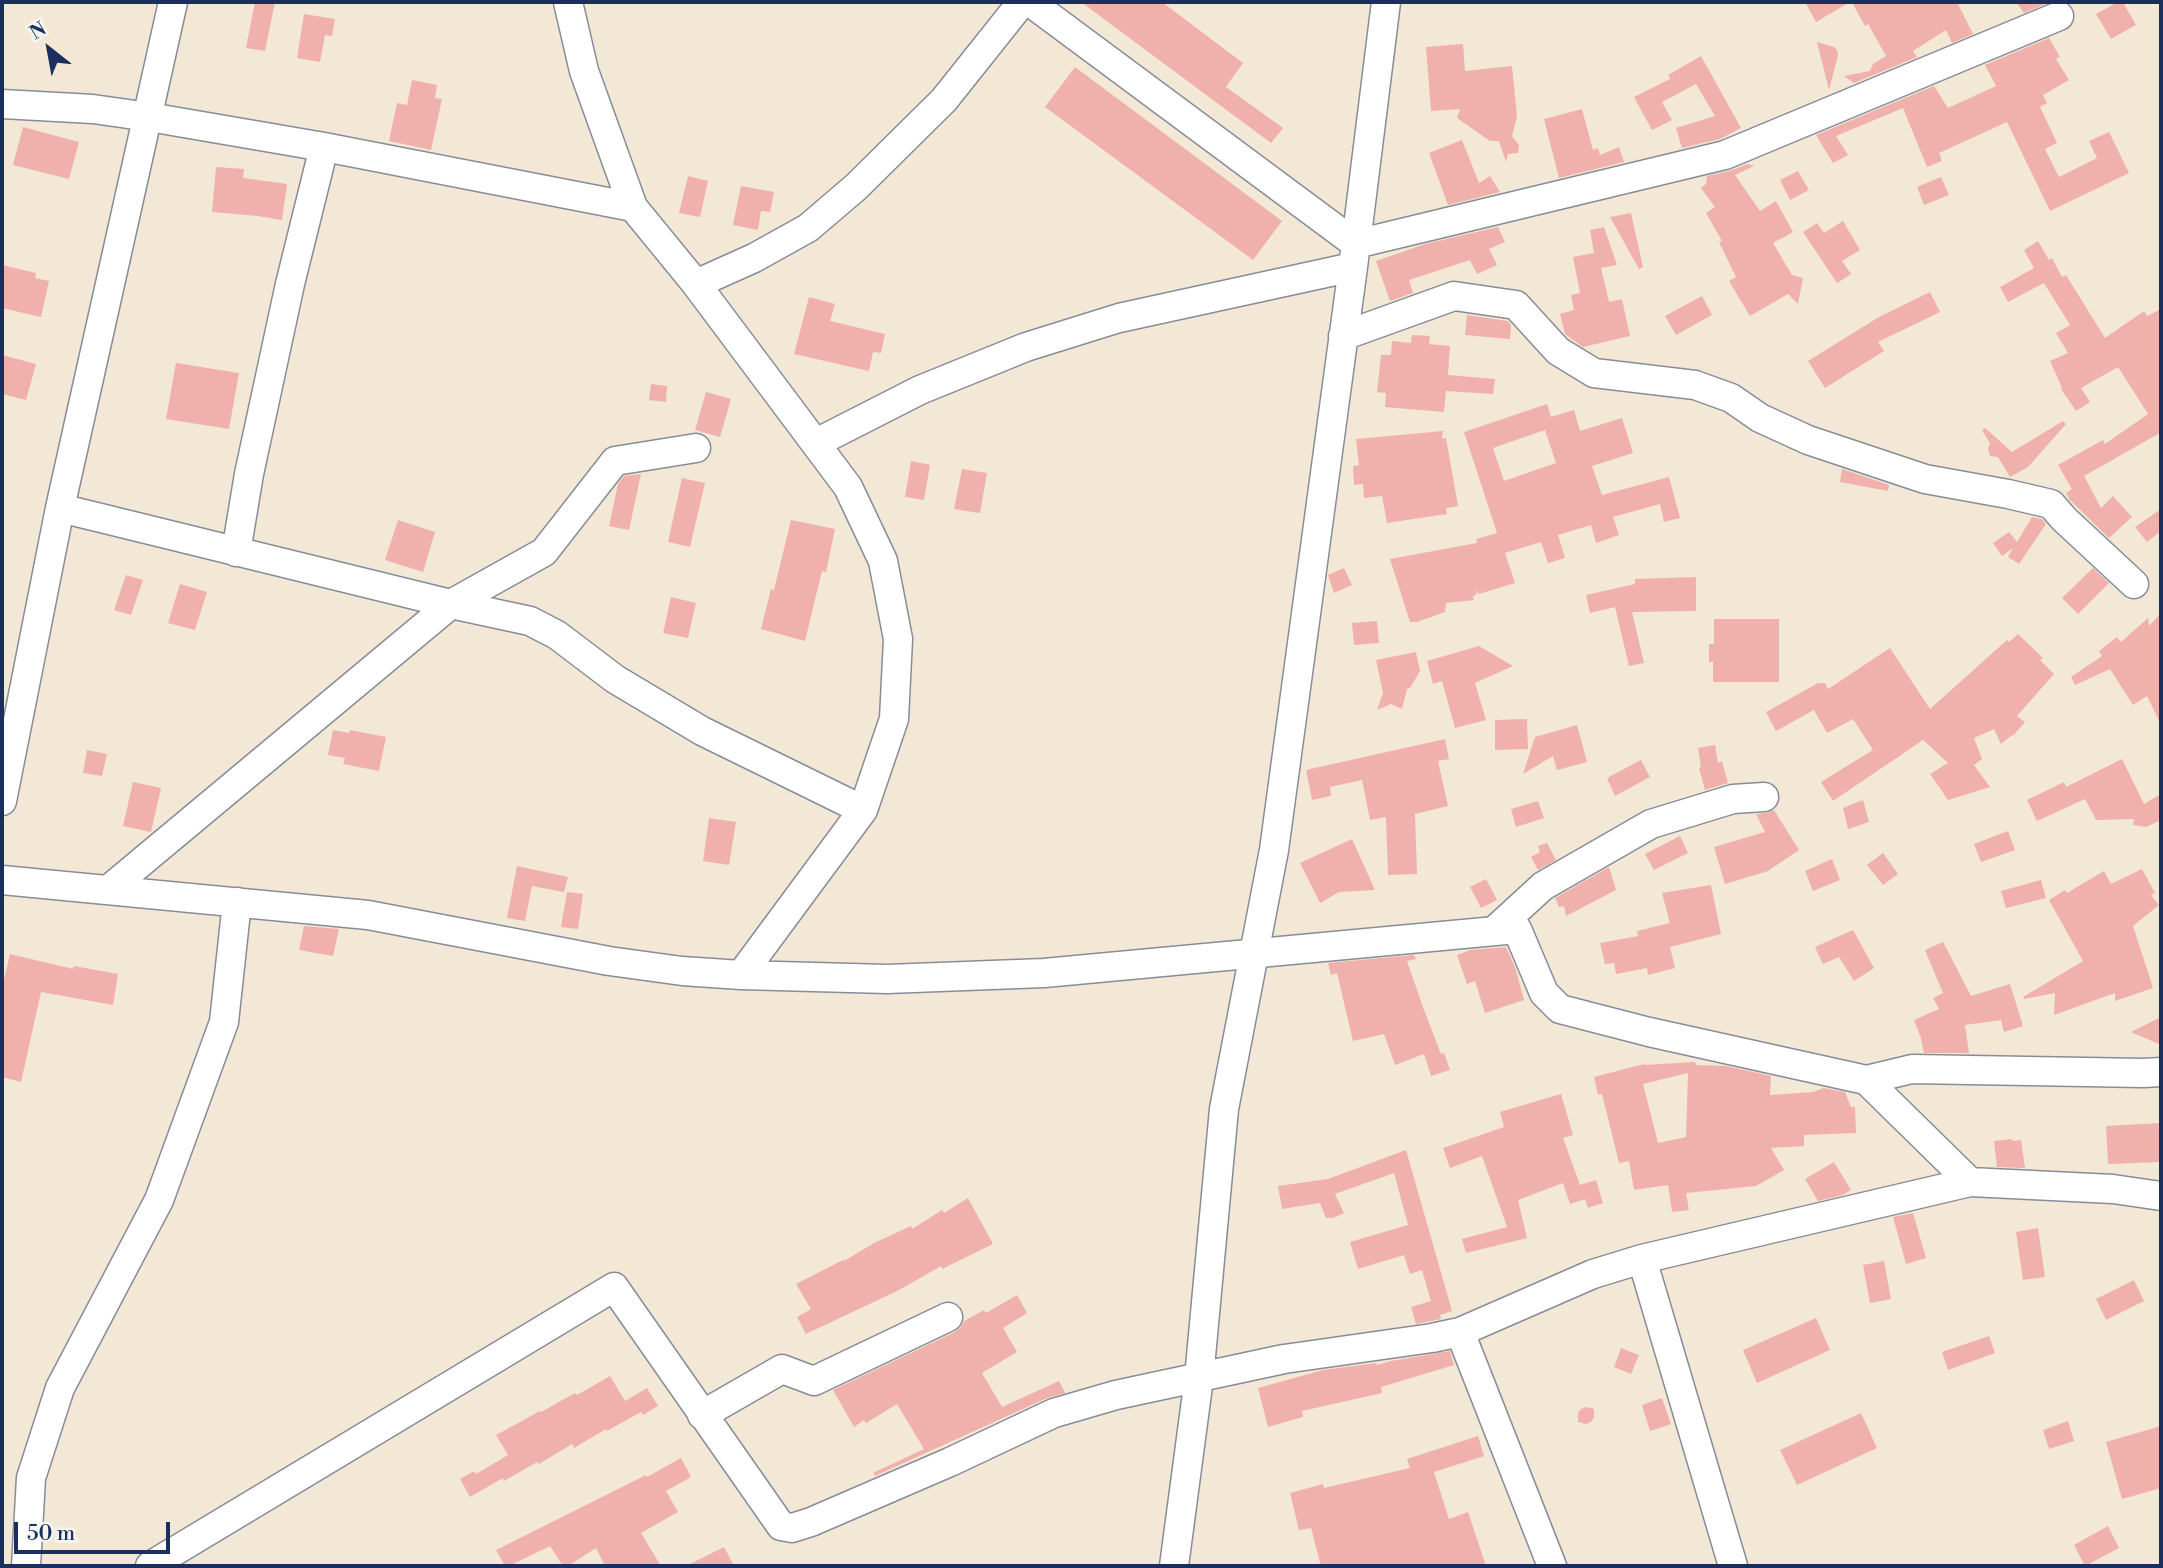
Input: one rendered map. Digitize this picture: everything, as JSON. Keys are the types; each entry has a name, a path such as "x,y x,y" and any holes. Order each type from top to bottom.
{"street":[{"path":"2,801 60,508 173,2"},
{"path":"568,2 584,71 633,207 696,284 848,486 883,561 898,639 894,719 863,810 741,975"},
{"path":"696,284 754,258 808,228 856,187 944,100 1022,2"},
{"path":"1030,2 1354,255"},
{"path":"1174,1566 1199,1378 1224,1109 1274,850 1386,2"},
{"path":"816,443 920,390 1026,347 1119,317 1725,155 2059,16"},
{"path":"2,104 93,109 149,117 324,147 633,207"},
{"path":"236,552 249,474 290,284 324,147"},
{"path":"1343,336 1454,296 1516,305 1558,351 1594,373 1695,385 1731,398 1760,418 1808,440 1925,479 2051,504 2134,584"},
{"path":"108,890 451,604 544,552 615,461 696,448"},
{"path":"60,508 530,621 557,635 615,679 702,731 863,810"},
{"path":"1494,930 1543,886 1651,824 1733,799 1765,797"},
{"path":"2,880 368,915 610,961 682,971 741,975 887,979 1044,973 1517,929 1550,1002 1560,1009 1649,1032 1866,1080 1912,1069 2161,1072"},
{"path":"26,1566 31,1478 60,1388 159,1200 224,1023 237,902"},
{"path":"1866,1080 1970,1182"},
{"path":"150,1566 614,1287 781,1526 792,1528 950,1462 1054,1413 1115,1395 1284,1359 1460,1332 1594,1274 1642,1259 1970,1182 2113,1189 2161,1196"},
{"path":"1642,1259 1733,1566"},
{"path":"702,1415 782,1369 814,1381 948,1317"},
{"path":"1460,1332 1552,1566"}],"building":[{"path":"255,2 275,2 265,51 246,48"},
{"path":"1081,2 1162,2 1243,63 1226,87 1283,128 1271,143"},
{"path":"1805,2 1850,2 1816,22"},
{"path":"1852,2 1957,2 1973,34 1952,43 1946,30 1913,51 1917,57 1854,83 1844,76 1870,71 1873,64 1886,56"},
{"path":"2016,2 2050,2 2024,13"},
{"path":"2123,2 2136,25 2111,39 2096,14"},
{"path":"304,14 335,19 332,36 325,35 320,62 297,58"},
{"path":"2049,38 2060,57 2056,59 2069,80 2043,95 2047,103 2040,107 2057,143 2045,149 2059,177 2097,158 2089,141 2109,132 2129,173 2050,211 2007,122 1939,153 1942,161 1927,167 1903,108 1836,136 1848,155 1833,163 1816,135 1934,86 1948,108 1996,86 1985,65"},
{"path":"1817,42 1837,50 1829,90"},
{"path":"1463,44 1465,71 1512,66 1517,116 1512,136 1519,145 1518,153 1508,154 1506,162 1499,141 1490,141 1457,118 1460,109 1431,111 1426,47"},
{"path":"1701,56 1741,128 1720,139 1682,148 1676,128 1715,116 1696,84 1662,102 1672,120 1652,130 1634,97 1670,79 1668,75"},
{"path":"1075,67 1282,221 1253,260 1045,107"},
{"path":"412,80 437,85 435,98 442,99 431,150 389,141 397,103 407,105"},
{"path":"1582,109 1593,150 1598,148 1600,155 1619,147 1624,162 1559,178 1544,119"},
{"path":"23,127 79,142 69,179 13,165"},
{"path":"1462,140 1479,183 1490,176 1500,192 1448,205 1429,153"},
{"path":"1748,164 1754,166 1735,175 1760,211 1776,201 1793,232 1773,243 1792,275 1803,278 1798,304 1788,294 1750,316 1729,281 1736,277 1719,242 1722,241 1706,213 1715,207 1701,188 1706,184 1707,176"},
{"path":"216,167 244,169 243,178 287,184 282,220 212,212"},
{"path":"1798,171 1809,190 1790,200 1780,180"},
{"path":"688,176 708,181 700,217 679,213"},
{"path":"1941,177 1949,195 1924,205 1917,187"},
{"path":"741,186 774,192 770,212 761,211 758,230 733,225"},
{"path":"1631,213 1643,267 1639,269 1610,217"},
{"path":"1843,221 1860,250 1842,261 1851,274 1837,283 1803,232 1817,223 1824,233"},
{"path":"1498,227 1505,242 1489,249 1497,265 1477,274 1470,260 1409,280 1413,293 1390,301 1376,261 1425,244"},
{"path":"1604,227 1617,265 1601,268 1609,302 1622,299 1630,336 1583,347 1565,334 1560,314 1574,310 1571,295 1580,293 1573,257 1594,253 1590,230"},
{"path":"2038,241 2049,260 2052,258 2062,277 2066,275 2105,338 2144,311 2147,316 2161,309 2161,435 2160,433 2084,476 2101,508 2113,496 2132,517 2109,538 2070,500 2066,493 2072,489 2058,465 2103,440 2105,444 2148,414 2118,367 2081,388 2090,402 2076,411 2061,389 2050,361 2068,353 2056,333 2070,325 2044,283 2008,302 2000,287 2034,268 2024,250"},
{"path":"2,265 36,273 35,278 49,281 41,317 2,308"},
{"path":"1930,292 1940,312 1878,342 1884,351 1825,388 1808,361 1879,317"},
{"path":"1702,296 1712,315 1676,335 1665,316"},
{"path":"809,297 835,304 830,321 885,334 881,353 873,352 869,371 794,354"},
{"path":"1467,315 1508,321 1511,325 1510,339 1465,335"},
{"path":"1412,335 1430,336 1429,344 1450,346 1448,375 1495,379 1493,394 1446,391 1444,412 1385,407 1386,393 1377,392 1381,355 1391,355 1392,341 1411,343"},
{"path":"2,355 36,364 26,400 2,394"},
{"path":"176,363 239,373 229,429 166,419"},
{"path":"651,384 667,386 666,402 649,400"},
{"path":"706,392 731,399 720,437 695,430"},
{"path":"1547,404 1551,417 1574,410 1580,431 1622,418 1633,453 1592,466 1602,495 1669,477 1680,518 1664,522 1660,504 1613,517 1619,535 1596,543 1591,525 1558,535 1565,558 1548,563 1541,542 1505,553 1515,583 1479,594 1475,590 1477,594 1473,596 1474,600 1446,603 1445,612 1410,622 1390,559 1477,543 1476,539 1497,533 1464,432","holes":["1545,430 1556,463 1504,481 1493,448"]},
{"path":"2063,421 2066,424 2028,467 2010,477 1998,457 1990,456 1990,443 1982,430 1985,428 2012,452"},
{"path":"1443,431 1442,439 1446,438 1458,506 1446,508 1447,514 1387,523 1382,496 1364,498 1363,484 1354,485 1353,466 1359,465 1356,439"},
{"path":"911,461 930,465 924,500 905,497"},
{"path":"962,469 987,473 980,513 954,509"},
{"path":"1842,469 1889,485 1888,491 1840,482"},
{"path":"641,474 629,530 609,526 618,484 624,476"},
{"path":"682,478 705,483 690,547 668,542"},
{"path":"2161,509 2161,531 2147,542 2135,527"},
{"path":"2032,517 2042,519 2046,524 2019,564 2008,557 2013,548 2002,556 1993,543 2009,532 2017,542"},
{"path":"398,520 435,532 423,572 385,560"},
{"path":"791,520 835,529 826,572 822,571 805,641 761,629 771,589 774,590"},
{"path":"1344,568 1352,585 1334,593 1328,575"},
{"path":"2093,568 2109,583 2078,614 2062,598"},
{"path":"126,575 143,580 131,615 114,610"},
{"path":"1696,577 1696,611 1632,612 1644,663 1629,666 1615,607 1590,613 1586,595 1635,584 1635,579"},
{"path":"180,584 207,592 195,630 168,623"},
{"path":"671,597 696,603 688,638 663,633"},
{"path":"2161,613 2161,725 2147,696 2133,705 2110,669 2075,685 2071,677 2102,656 2099,651 2117,637 2121,642 2148,618 2149,626"},
{"path":"1714,619 1779,619 1779,682 1713,682 1709,644 1714,644"},
{"path":"1377,621 1379,643 1354,645 1352,623"},
{"path":"2018,634 2043,658 2040,660 2054,674 2017,716 2025,722 2013,736 2001,744 1994,729 1974,738 1982,759 1974,765 1990,787 1948,800 1930,774 1948,763 1923,740 1833,801 1821,782 1873,750 1853,719 1827,733 1814,710 1776,731 1766,712 1818,683 1825,683 1828,689 1890,648 1930,709 2007,640 2009,642"},
{"path":"1479,646 1513,666 1475,683 1486,720 1455,728 1442,681 1433,684 1427,661"},
{"path":"1416,652 1420,671 1407,689 1402,709 1391,704 1377,710 1383,693 1376,660"},
{"path":"1527,719 1528,749 1495,750 1495,720"},
{"path":"1577,725 1587,762 1557,770 1553,756 1523,774 1535,737"},
{"path":"333,730 349,733 350,730 386,737 379,771 343,764 345,758 328,755"},
{"path":"1445,739 1449,759 1438,761 1448,806 1415,814 1417,874 1388,875 1386,817 1370,820 1362,780 1330,787 1331,796 1312,800 1306,770"},
{"path":"1715,745 1718,763 1722,761 1728,783 1705,790 1699,768 1698,748"},
{"path":"87,750 107,754 102,776 83,773"},
{"path":"2122,759 2144,804 2161,794 2161,820 2146,827 2133,825 2134,819 2096,820 2085,799 2037,821 2027,800 2064,782 2066,787"},
{"path":"1641,760 1650,777 1615,796 1607,778"},
{"path":"133,782 161,788 151,832 123,826"},
{"path":"1863,800 1869,822 1848,829 1843,808"},
{"path":"1538,801 1544,818 1516,827 1511,809"},
{"path":"1774,810 1799,850 1768,871 1725,884 1714,847 1765,832 1756,814"},
{"path":"709,818 736,822 729,865 703,861"},
{"path":"2008,831 2015,850 1981,862 1974,844"},
{"path":"1680,836 1688,853 1654,870 1645,854"},
{"path":"1352,839 1375,890 1339,892 1320,903 1300,863"},
{"path":"1547,843 1556,860 1538,870 1531,857 1540,852 1538,846"},
{"path":"1883,853 1898,874 1883,885 1867,865"},
{"path":"1832,859 1840,880 1813,891 1805,871"},
{"path":"517,866 568,877 564,892 532,886 525,921 507,918"},
{"path":"1609,867 1616,890 1566,916 1564,906 1559,907 1555,898"},
{"path":"2142,869 2155,893 2151,895 2159,905 2133,926 2153,988 2115,1001 2115,993 2054,1015 2055,993 2024,999 2023,997 2083,961 2049,900 2065,890 2067,893 2104,871 2111,884"},
{"path":"1486,879 1497,900 1481,908 1470,887"},
{"path":"2041,880 2046,898 2006,908 2001,891"},
{"path":"1711,885 1721,934 1670,947 1675,968 1648,975 1647,968 1616,974 1614,963 1605,964 1600,943 1638,936 1637,931 1670,923 1662,893"},
{"path":"567,892 583,894 578,929 561,927"},
{"path":"304,926 339,929 333,956 299,950"},
{"path":"1853,930 1874,968 1854,981 1839,957 1823,964 1815,947"},
{"path":"1943,942 1971,996 2010,984 2023,1026 2004,1032 2001,1020 1965,1025 1969,1053 1924,1053 1914,1020 1939,1009 1933,998 1943,993 1925,950"},
{"path":"1506,947 1524,1000 1485,1013 1475,981 1467,984 1457,955 1470,950"},
{"path":"10,954 73,969 74,966 118,974 113,1005 41,992 21,1082 2,1077 2,988"},
{"path":"1414,955 1416,959 1407,961 1441,1054 1444,1053 1450,1070 1431,1076 1424,1054 1395,1065 1384,1034 1353,1041 1337,973 1331,975 1328,963"},
{"path":"2161,1017 2161,1045 2131,1032"},
{"path":"1695,1062 1696,1065 1726,1066 1771,1076 1770,1095 1813,1092 1824,1088 1845,1092 1851,1107 1855,1107 1856,1133 1804,1135 1804,1146 1771,1148 1784,1170 1756,1186 1686,1193 1689,1210 1672,1212 1668,1185 1634,1190 1629,1161 1619,1163 1602,1094 1598,1095 1594,1077 1645,1065","holes":["1688,1073 1686,1137 1658,1143 1643,1084"]},
{"path":"1561,1094 1573,1135 1563,1138 1580,1185 1596,1180 1603,1203 1588,1208 1585,1199 1570,1204 1563,1183 1518,1200 1527,1238 1466,1253 1462,1239 1507,1227 1482,1156 1450,1168 1443,1148 1504,1127 1500,1112"},
{"path":"2161,1123 2161,1162 2108,1164 2106,1126"},
{"path":"2021,1140 2025,1168 1997,1167 1994,1141"},
{"path":"1406,1150 1452,1311 1440,1315 1441,1319 1416,1324 1411,1307 1431,1301 1422,1270 1410,1274 1404,1255 1358,1269 1350,1242 1408,1225 1394,1173 1335,1194 1344,1213 1333,1218 1326,1218 1320,1203 1282,1209 1278,1186 1328,1179"},
{"path":"1834,1162 1851,1190 1843,1195 1818,1201 1805,1179"},
{"path":"968,1198 993,1244 942,1269 941,1266 899,1290 806,1334 797,1317 811,1309 796,1284 874,1243 911,1226 912,1229 942,1210 944,1213"},
{"path":"1913,1213 1926,1258 1906,1264 1893,1217"},
{"path":"2038,1228 2045,1277 2023,1280 2016,1232"},
{"path":"1884,1261 1891,1299 1870,1303 1863,1265"},
{"path":"2134,1280 2144,1301 2106,1320 2096,1299"},
{"path":"1017,1295 1027,1313 1003,1328 1017,1352 982,1373 1002,1407 1059,1381 1065,1393 1047,1398 875,1476 873,1473 924,1449 897,1404 866,1423 864,1420 854,1427 833,1390 955,1332 964,1321 984,1310 986,1313"},
{"path":"1816,1318 1830,1350 1757,1383 1743,1350"},
{"path":"1989,1336 1995,1353 1948,1370 1942,1352"},
{"path":"1621,1348 1639,1355 1631,1374 1614,1367"},
{"path":"1450,1351 1454,1365 1381,1387 1382,1393 1302,1411 1303,1417 1268,1427 1258,1388 1323,1370 1377,1365"},
{"path":"610,1376 625,1401 647,1388 658,1406 607,1431 606,1429 574,1448 572,1444 539,1464 537,1462 504,1481 503,1478 470,1497 460,1479 474,1471 476,1474 508,1455 496,1435"},
{"path":"1662,1398 1671,1424 1650,1431 1642,1405"},
{"path":"1586,1407 1594,1409 1594,1417 1586,1424 1578,1422 1578,1413"},
{"path":"1861,1413 1877,1448 1797,1485 1780,1450"},
{"path":"2068,1421 2074,1441 2049,1449 2043,1430"},
{"path":"2161,1426 2161,1488 2122,1499 2106,1442"},
{"path":"1478,1436 1484,1456 1434,1472 1449,1519 1468,1512 1486,1566 1321,1566 1311,1528 1299,1530 1290,1493 1410,1468 1407,1459"},
{"path":"681,1458 691,1477 666,1491 678,1512 641,1533 661,1566 605,1566 596,1548 568,1566 563,1566 550,1546 505,1566 496,1550 646,1475 647,1477"},
{"path":"2108,1526 2119,1548 2085,1566 2074,1545"},
{"path":"724,1547 734,1566 686,1566"}]}
